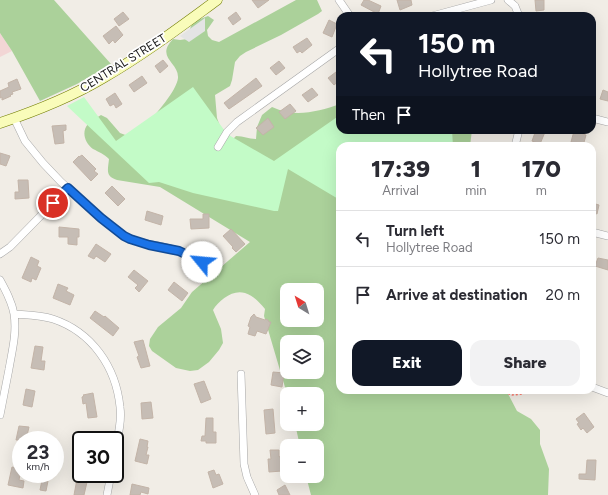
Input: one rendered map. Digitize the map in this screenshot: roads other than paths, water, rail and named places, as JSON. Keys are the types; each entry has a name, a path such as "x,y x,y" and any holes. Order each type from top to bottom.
{"main road":[{"name":"CENTRAL STREET","path":"0,123 53,103 104,78 217,0"}],"street":[{"path":"339,0 347,12"},
{"path":"447,12 491,0"},
{"path":"508,0 515,6 517,12"},
{"path":"218,147 227,132 238,122 336,51"},
{"path":"14,118 25,142 33,152 68,188 101,218 124,236 149,245 179,251 202,262"},
{"path":"596,119 608,122"},
{"path":"0,254 10,247 68,188"},
{"path":"596,233 608,236"},
{"path":"0,280 10,300 14,314 13,350 0,415"},
{"path":"14,314 53,319 82,334 91,342 99,351 111,372 116,387 119,402 120,421 118,431"},
{"path":"241,374 244,464 247,477 255,495"},
{"path":"596,388 608,393"},
{"path":"107,495 109,483"}]}
